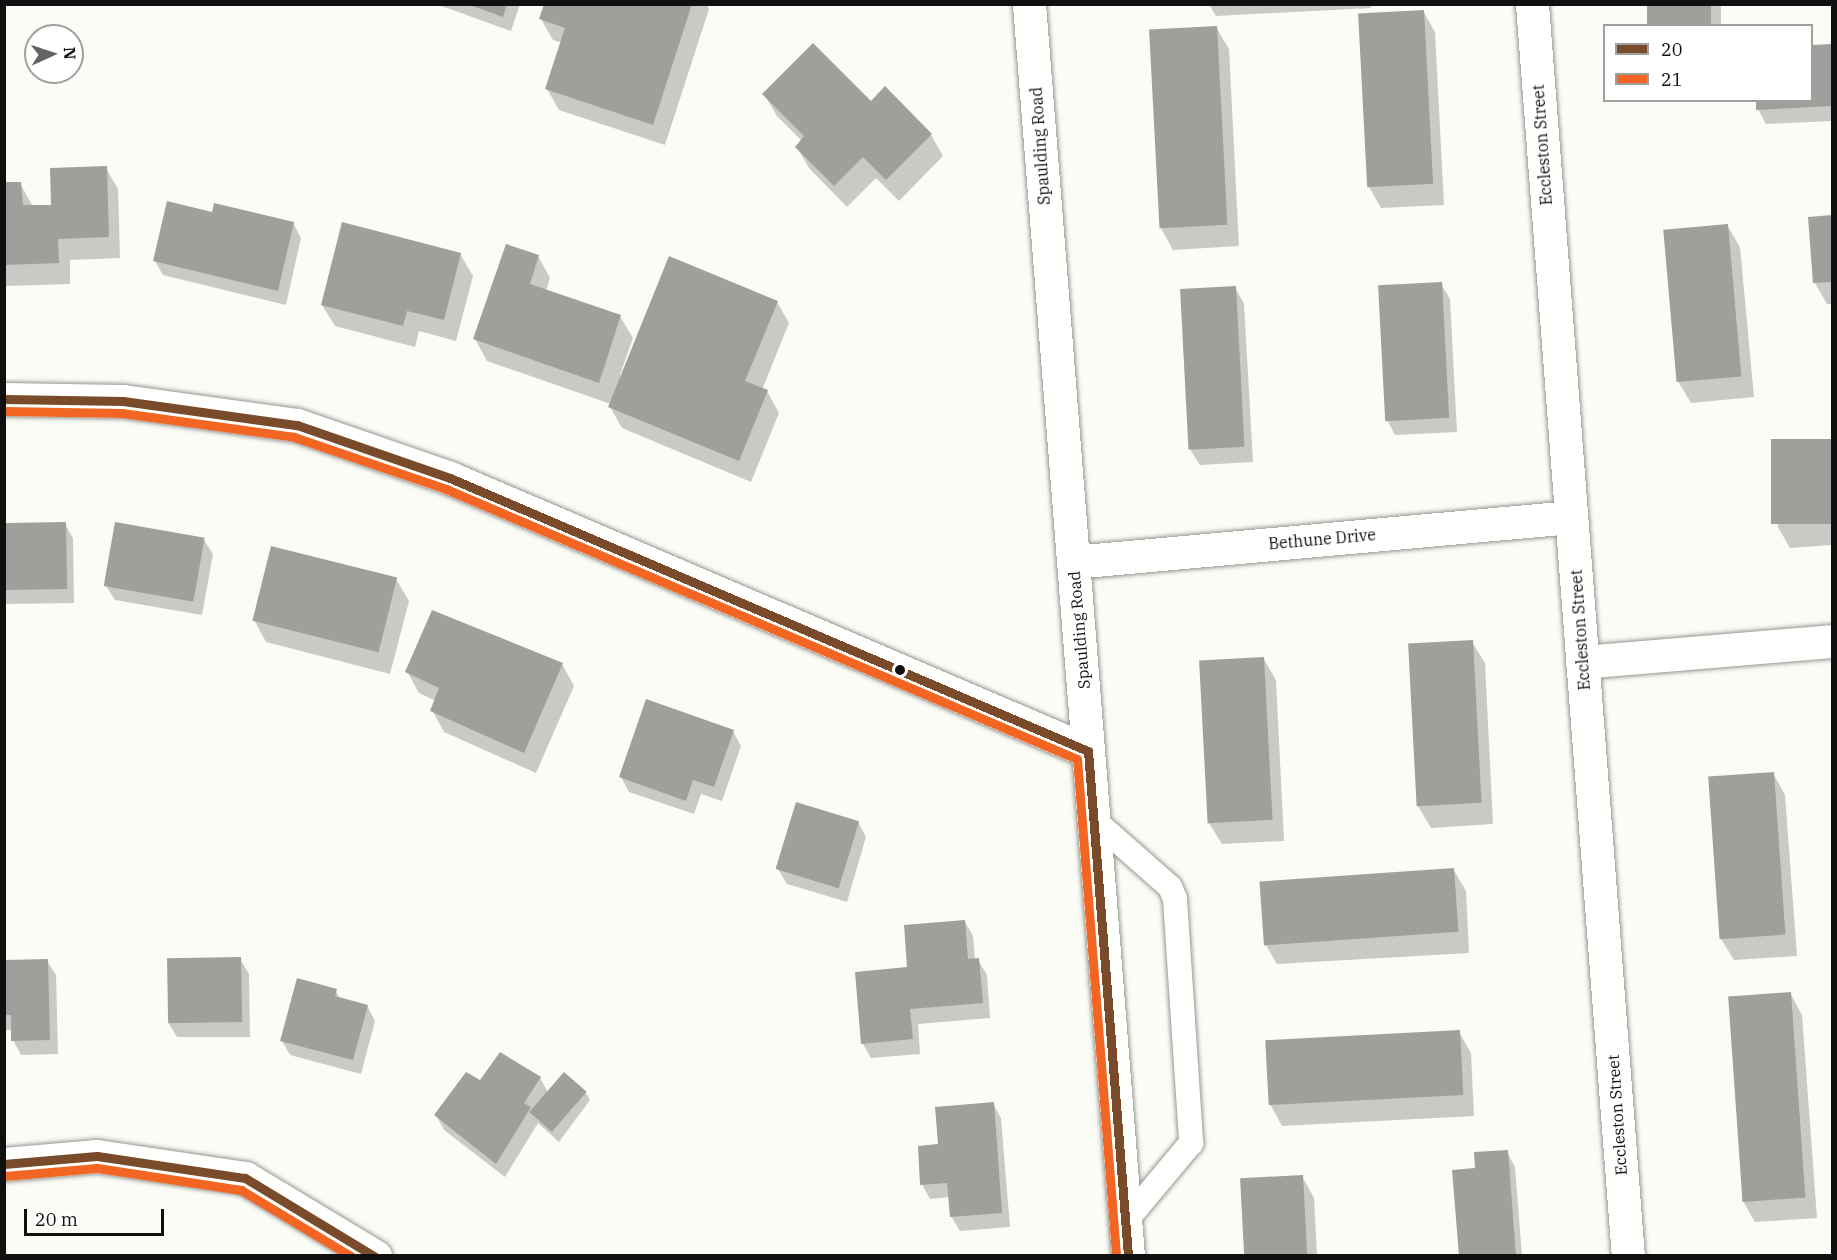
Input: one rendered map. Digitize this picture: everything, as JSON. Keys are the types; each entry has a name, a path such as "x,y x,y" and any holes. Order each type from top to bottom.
{"street":[{"name":"Spaulding Road","path":"1029,4 1128,1256"},
{"name":"Eccleston Street","path":"1532,4 1628,1256"},
{"path":"4,399 123,401 297,424 450,478 1088,751"},
{"name":"Bethune Drive","path":"1073,562 1571,517"},
{"path":"1582,662 1833,641"},
{"path":"4,1164 97,1156 245,1178 375,1256"}],"lane":[{"path":"1094,820 1170,887 1175,899 1191,1143 1125,1222"}],"building":[{"path":"467,4 507,4 503,17"},
{"path":"544,4 692,4 653,125 545,89 565,28 539,19"},
{"path":"1647,4 1711,4 1711,24 1647,24"},
{"path":"1424,10 1433,184 1367,187 1358,13"},
{"path":"1217,26 1227,225 1160,228 1149,30"},
{"path":"813,43 871,101 885,86 932,134 886,180 863,157 834,186 795,147 804,136 762,94"},
{"path":"1832,44 1832,106 1756,110 1756,102 1813,102 1813,45"},
{"path":"107,166 109,237 58,239 59,263 4,265 4,182 21,182 23,205 51,205 50,168"},
{"path":"167,201 212,212 214,203 294,222 278,291 153,261"},
{"path":"1832,215 1832,282 1813,283 1808,217"},
{"path":"342,222 461,253 444,320 407,311 403,326 321,305"},
{"path":"1728,224 1741,376 1677,382 1663,230"},
{"path":"506,244 539,255 530,284 621,315 599,383 473,339"},
{"path":"669,256 778,301 745,381 768,390 739,461 608,407"},
{"path":"1442,282 1449,418 1385,421 1378,285"},
{"path":"1236,286 1244,447 1189,450 1180,289"},
{"path":"1771,439 1832,439 1832,524 1771,524"},
{"path":"66,522 67,589 5,590 4,523"},
{"path":"115,522 205,538 193,602 104,586"},
{"path":"271,546 397,577 379,652 252,621"},
{"path":"432,610 563,663 524,753 430,711 439,688 405,672"},
{"path":"1473,640 1482,803 1417,806 1408,643"},
{"path":"1264,657 1273,820 1208,823 1199,660"},
{"path":"646,699 734,730 714,787 693,780 686,801 619,777"},
{"path":"1774,772 1785,935 1720,939 1708,777"},
{"path":"796,802 859,821 839,888 776,869"},
{"path":"1454,868 1458,932 1264,945 1259,882"},
{"path":"965,920 968,959 979,958 983,1003 910,1009 913,1039 861,1044 855,972 907,967 904,925"},
{"path":"241,957 242,1022 168,1023 167,958"},
{"path":"48,959 50,1040 11,1041 11,1015 4,1015 4,960"},
{"path":"297,978 337,989 335,996 368,1005 353,1060 280,1041"},
{"path":"1791,992 1805,1197 1743,1202 1728,996"},
{"path":"1460,1030 1463,1095 1269,1105 1265,1040"},
{"path":"500,1052 541,1077 524,1103 531,1107 496,1164 434,1115 466,1072 480,1080"},
{"path":"564,1072 587,1092 552,1132 529,1112"},
{"path":"994,1102 1002,1213 950,1217 947,1183 920,1185 918,1146 938,1144 935,1107"},
{"path":"1508,1150 1516,1256 1459,1256 1452,1170 1475,1168 1474,1152"},
{"path":"1303,1175 1307,1256 1244,1256 1240,1178"}],"transit line":[{"name":"20","path":"4,399 123,401 297,425 450,478 1088,751 1128,1256"},
{"name":"21","path":"4,411 122,413 294,437 446,489 1077,759 1116,1256"},
{"name":"20","path":"4,1164 97,1156 245,1178 374,1256"},
{"name":"21","path":"5,1176 97,1168 241,1190 351,1256"}]}
